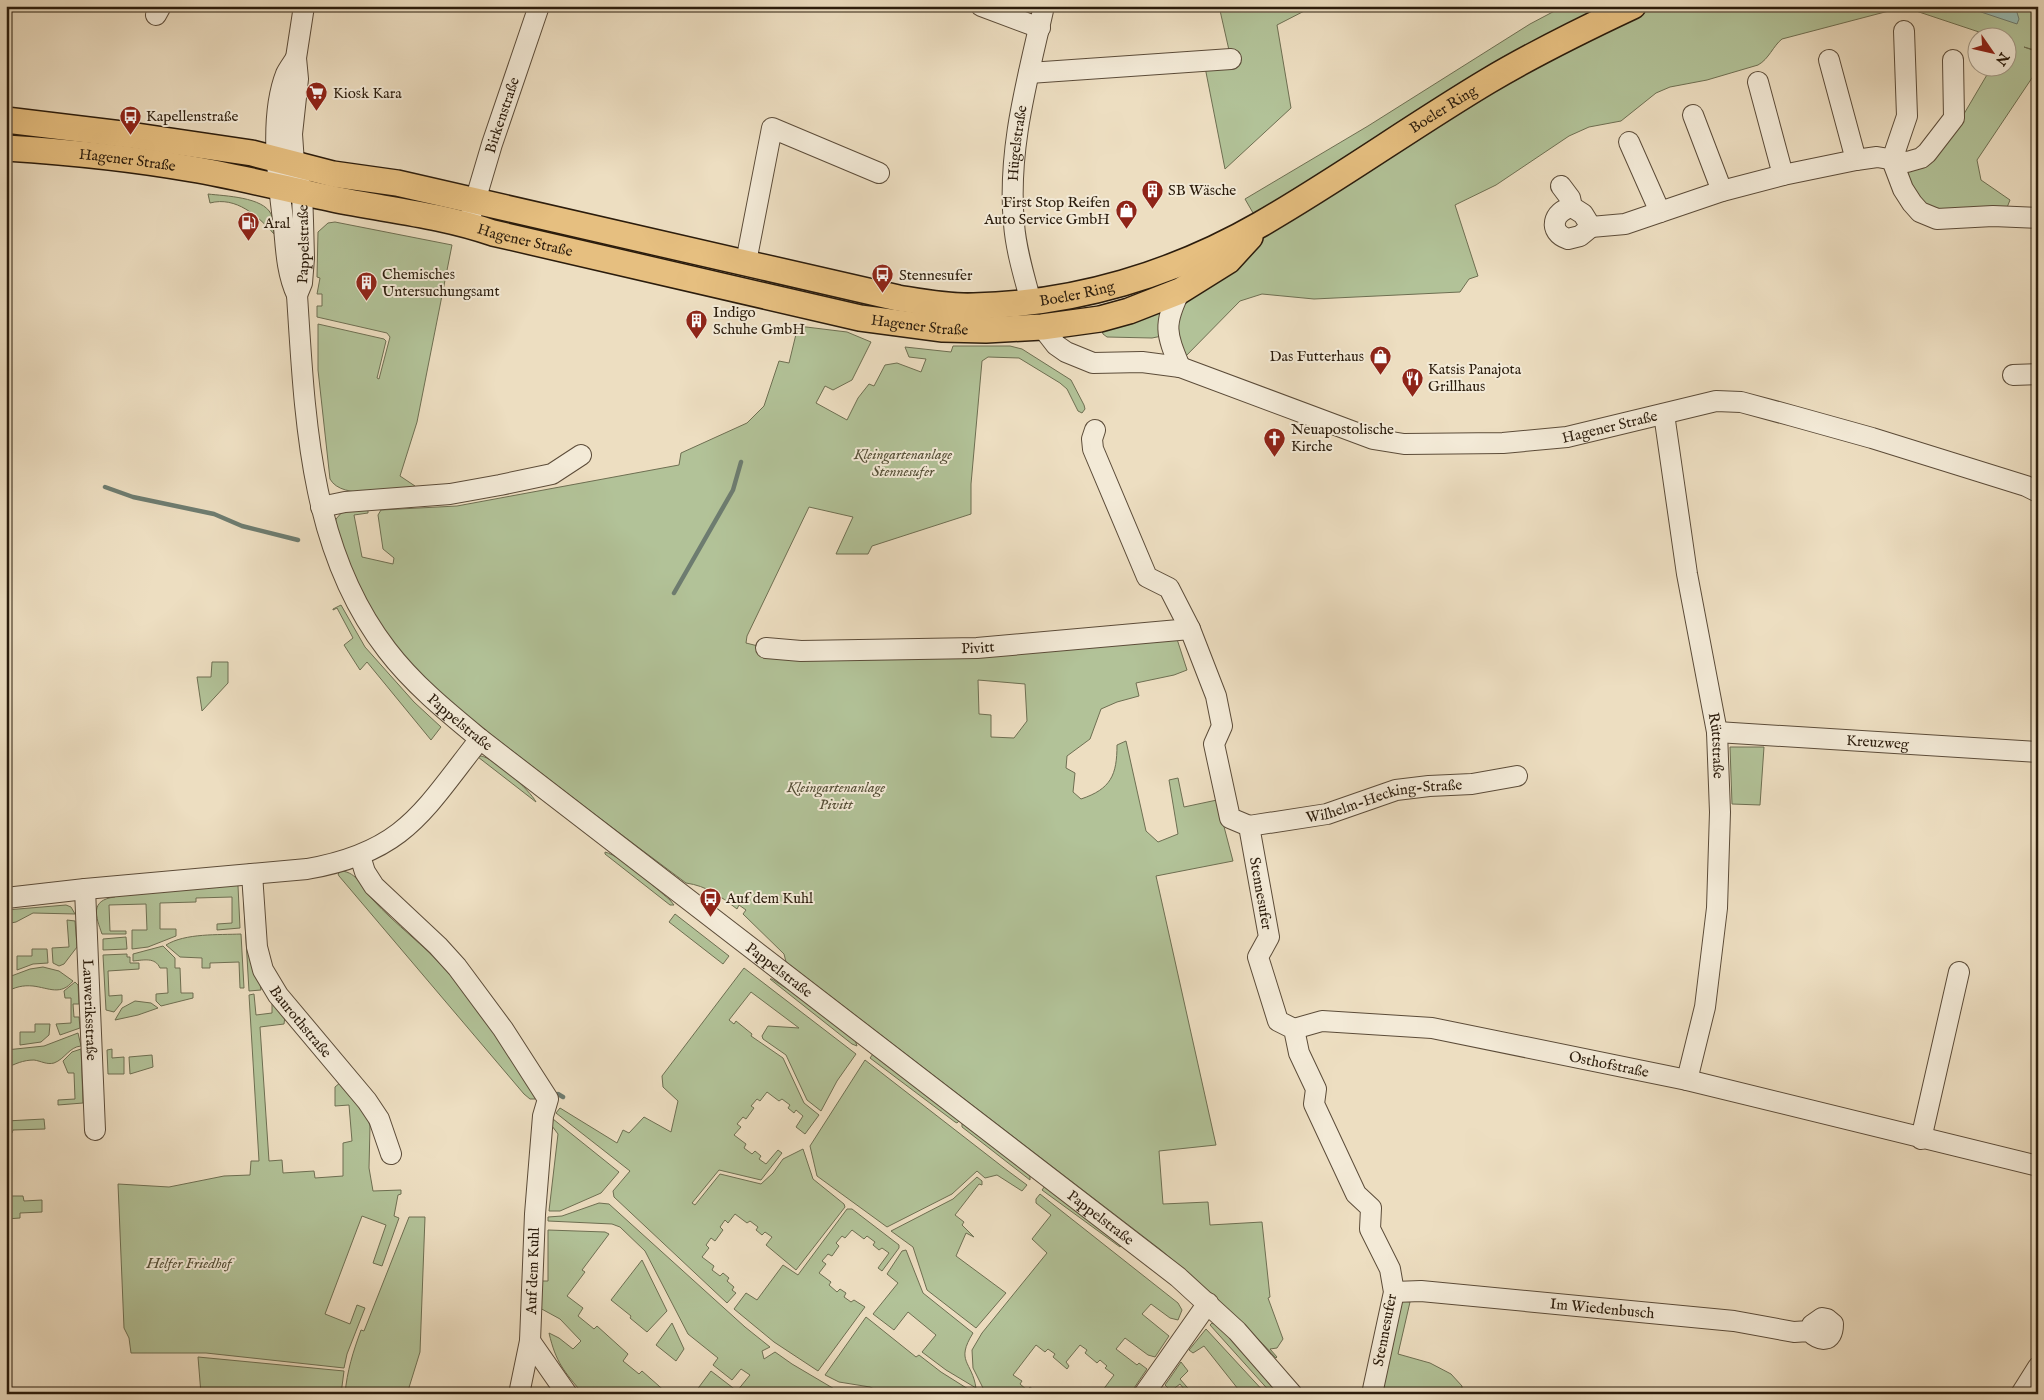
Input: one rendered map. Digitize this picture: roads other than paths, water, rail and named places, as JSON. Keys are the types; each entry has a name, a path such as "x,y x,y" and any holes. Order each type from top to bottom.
{"main road":[{"name":"Boeler Ring","path":"1031,302 1092,292 1179,264 1260,225 1488,81 1576,33 1633,6"},
{"name":"Hagener Straße","path":"6,120 130,135 252,153 333,174 397,183 898,298 941,305 974,306 1031,302 1042,327 998,330 943,329 860,318 492,234 468,225 404,210 380,207 182,167 74,152 6,148"},
{"name":"Boeler Ring","path":"1042,327 1100,319 1129,311 1180,291 1228,261 1260,225"}],"street":[{"path":"286,161 277,132 281,97 286,74 296,58 304,6"},
{"name":"Birkenstraße","path":"468,225 539,6"},
{"path":"981,6 1040,28"},
{"name":"Hügelstraße","path":"1031,302 1022,271 1014,224 1013,178 1020,114 1044,6"},
{"path":"1904,31 1907,116 1892,160 1903,190 1912,203 1926,215 1937,219 1993,216 2038,218"},
{"path":"1028,73 1231,59"},
{"path":"1829,60 1856,160"},
{"path":"1590,227 1583,214 1572,207 1566,208 1556,216 1554,223 1558,233 1568,239 1574,239 1590,227 1625,224 1722,191 1783,175 1877,157 1907,162 1921,158 1954,118 1953,60"},
{"path":"1758,82 1783,175"},
{"path":"1693,115 1722,191"},
{"path":"746,262 772,128 879,173"},
{"path":"1629,142 1660,212"},
{"name":"Pappelstraße","path":"286,161 304,258 302,283 297,295 310,452 321,506 335,556 350,591 367,622 386,650 418,686 480,738 1151,1254 1208,1303 1260,1355 1292,1394"},
{"path":"1561,186 1570,198 1572,207"},
{"path":"1180,291 1169,311 1168,325 1170,343 1180,367"},
{"name":"Hagener Straße","path":"1042,327 1056,345 1066,352 1093,363 1142,362 1180,367 1373,439 1404,444 1503,443 1567,437 1716,402 1741,402 1872,438 2026,486 2038,492"},
{"path":"2014,375 2038,374"},
{"name":"Rüttstraße","path":"1664,414 1687,574 1717,732 1720,812 1717,908 1705,1007 1687,1080"},
{"path":"1095,430 1092,439 1093,449 1147,577 1169,588 1190,630 1216,696 1222,726 1214,744 1230,818 1249,826"},
{"path":"321,506 345,502 450,494 500,486 552,474 581,455"},
{"name":"Pivitt","path":"766,648 801,651 960,649 1190,630"},
{"name":"Kreuzweg","path":"1717,732 2038,752"},
{"path":"6,898 307,869 360,856 396,836 420,815 480,738"},
{"name":"Wilhelm-Hecking-Straße","path":"1249,826 1327,814 1396,790 1472,784 1517,776"},
{"name":"Stennesufer","path":"1249,826 1269,937 1258,957 1278,1022 1294,1029 1299,1053 1316,1088 1314,1104 1356,1194 1371,1208 1370,1229 1390,1269 1394,1292 1372,1394"},
{"name":"Auf dem Kuhl","path":"360,856 365,872 374,886 448,957 479,994 548,1099 543,1116 535,1214 530,1341 519,1394"},
{"name":"Baurothstraße","path":"252,874 257,947 259,959 270,984 367,1100 380,1119 391,1154"},
{"name":"Lauweriksstraße","path":"85,889 95,1130"},
{"path":"1921,1138 1959,972"},
{"name":"Osthofstraße","path":"1294,1029 1322,1021 1432,1028 1687,1080 2038,1166"},
{"name":"Im Wiedenbusch","path":"1394,1292 1440,1292 1734,1321 1794,1332 1809,1331"},
{"path":"1144,1394 1208,1303"},
{"path":"530,1341 567,1394"},
{"path":"2021,1394 2038,1367"}],"water":[{"path":"1963,6 2015,6 2019,19 2017,24"}],"waterway":[{"path":"674,593 733,490 741,462"},
{"path":"105,487 133,497 214,514 242,526 298,540"},
{"path":"558,1094 563,1097"}],"place":[{"name":"Kiosk Kara","path":"317,112"},
{"name":"Kapellenstraße","path":"130,135"},
{"name":"SB Wäsche","path":"1152,209"},
{"name":"First Stop Reifen Auto Service GmbH","path":"1126,230"},
{"name":"Aral","path":"248,242"},
{"name":"Stennesufer","path":"883,294"},
{"name":"Chemisches Untersuchungsamt","path":"366,302"},
{"name":"Indigo Schuhe GmbH","path":"697,340"},
{"name":"Das Futterhaus","path":"1380,375"},
{"name":"Katsis Panajota Grillhaus","path":"1412,397"},
{"name":"Neuapostolische Kirche","path":"1275,457"},
{"name":"Auf dem Kuhl","path":"710,917"}],"park label":[{"name":"Kleingartenanlage Stennesufer","path":"903,462"},
{"name":"Kleingartenanlage Pivitt","path":"836,796"},
{"name":"Helfer Friedhof","path":"189,1263"}]}
